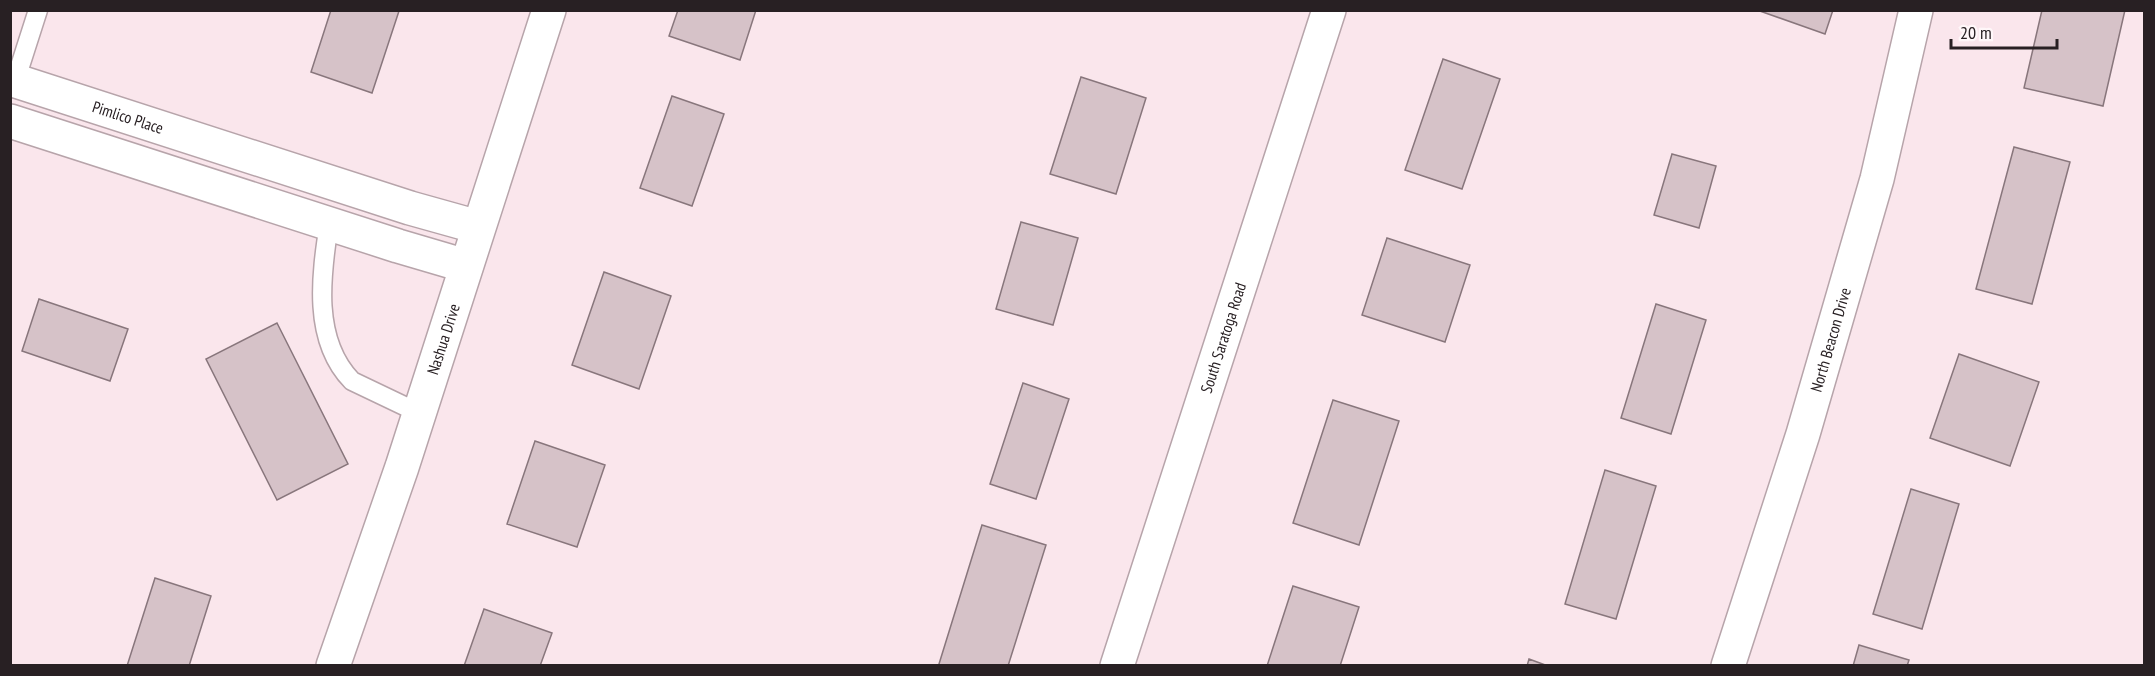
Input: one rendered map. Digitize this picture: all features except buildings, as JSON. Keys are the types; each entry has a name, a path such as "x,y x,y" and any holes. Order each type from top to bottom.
{"street":[{"name":"Nashua Drive","path":"333,666 399,478 549,10"},
{"name":"South Saratoga Road","path":"1117,666 1329,10"},
{"name":"North Beacon Drive","path":"1728,666 1813,401 1877,179 1916,10"},
{"name":"Pimlico Place","path":"12,85 478,227"},
{"path":"10,121 466,266"},
{"path":"235,194 247,156"}],"lane":[{"path":"12,85 38,10"},
{"path":"329,224 323,262 322,289 324,318 330,345 344,372 352,381 419,413"}]}
